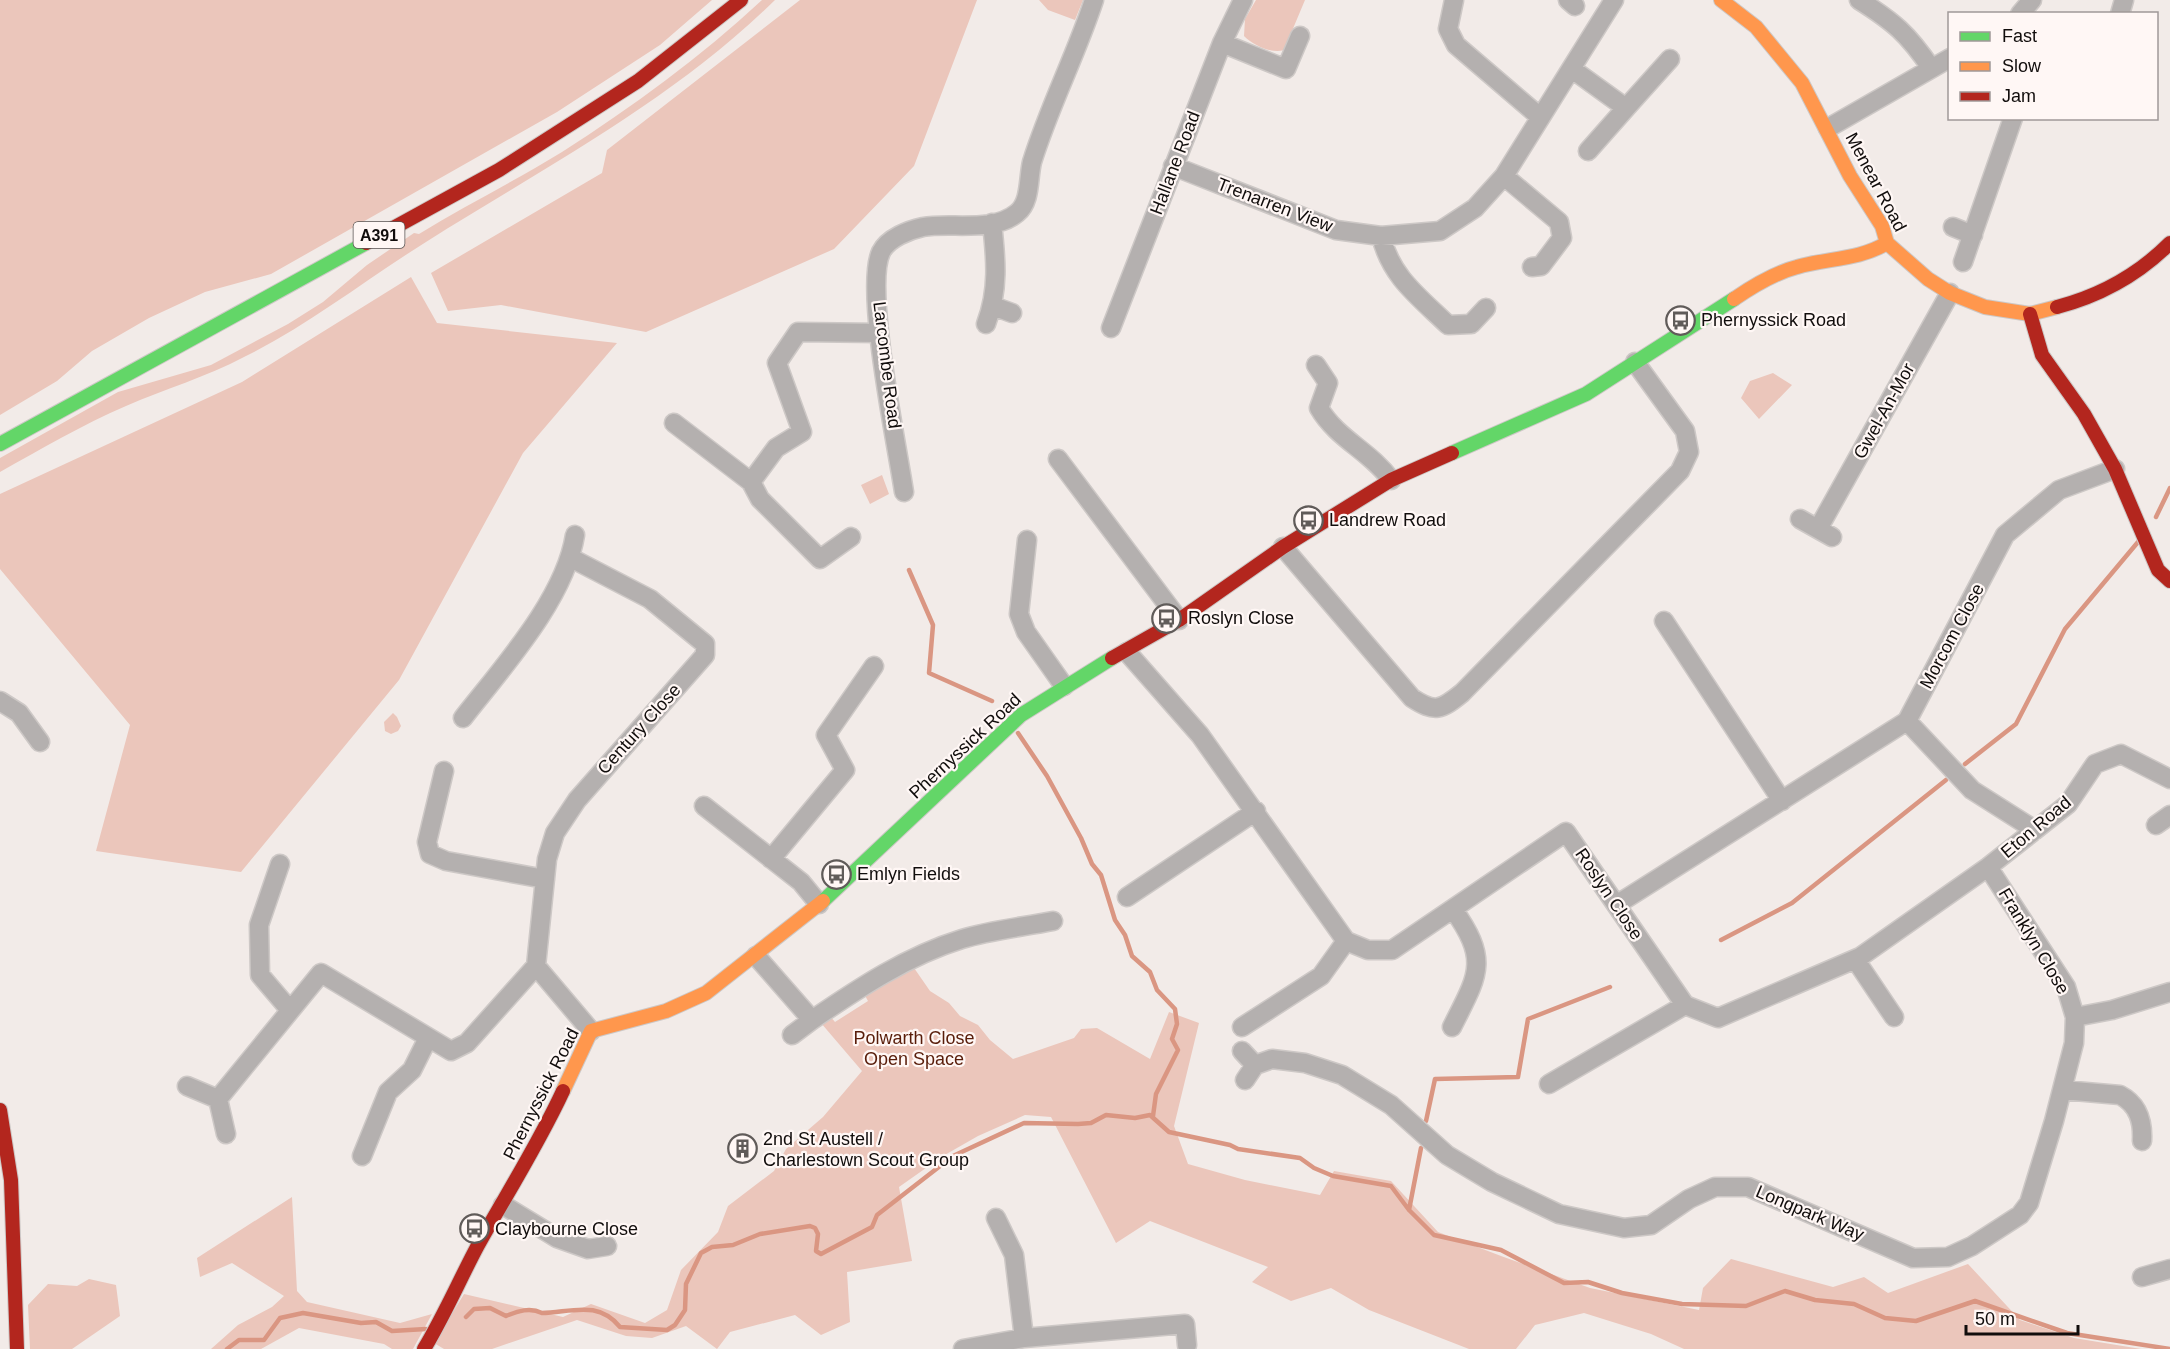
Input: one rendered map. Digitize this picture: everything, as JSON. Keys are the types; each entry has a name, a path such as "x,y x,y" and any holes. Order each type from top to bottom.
{"main road":[{"name":"A391","path":"0,444 499,170 638,81 741,0"},
{"name":"Menear Road","path":"1720,0 1756,27 1802,83 1828,128 1850,176 1882,226 1887,243 1928,279 1950,293 1985,307 2030,314"},
{"name":"Phernyssick Road","path":"424,1349 446,1313 476,1249 546,1128 591,1031 666,1011 706,993 756,956 819,904 1021,715 1064,686 1127,652 1179,620 1283,547 1390,480 1586,394 1760,282 1796,267 1870,253 1887,243"},
{"path":"2170,243 2153,260 2130,276 2074,302 2030,314 2042,355 2084,414 2115,469 2158,570 2170,581"},
{"path":"0,1110 11,1180 17,1349"}],"street":[{"name":"Larcombe Road","path":"904,492 879,333 877,269 881,251 893,238 923,227 992,223 1015,215 1024,204 1041,133 1094,0"},
{"name":"Hallane Road","path":"1111,328 1222,43 1243,0"},
{"path":"1454,0 1448,29 1456,45 1540,117"},
{"name":"Trenarren View","path":"1173,166 1336,230 1381,236 1440,231 1475,207 1504,176 1614,0"},
{"path":"1860,0 1895,23 1912,40 1931,68"},
{"path":"2022,12 2032,0"},
{"path":"1222,43 1286,69 1300,36"},
{"path":"1828,128 1948,58"},
{"path":"1588,151 1670,60"},
{"path":"1572,69 1626,108"},
{"path":"1963,262 2012,120"},
{"path":"1504,176 1559,222 1562,238 1541,266 1532,267"},
{"path":"986,324 993,306 997,265 992,223"},
{"path":"1953,227 1973,235"},
{"path":"1381,236 1386,257 1396,274 1448,325 1471,324 1486,308"},
{"name":"Gwel-An-Mor","path":"1800,519 1825,533 1950,293"},
{"path":"993,306 1012,313"},
{"path":"751,482 776,448 802,432 777,363 798,332 879,333"},
{"path":"1283,547 1412,698 1428,708 1445,707 1462,693 1680,471 1689,452 1685,431 1635,362"},
{"path":"1316,365 1328,383 1319,408 1329,424 1378,462 1390,480"},
{"path":"674,423 751,482 760,499 820,559 851,537"},
{"path":"1058,459 1179,620"},
{"name":"Morcom Close","path":"1616,905 1907,721 2005,536 2059,490 2115,469"},
{"path":"463,718 529,633 571,558 575,536"},
{"path":"1027,540 1019,614 1026,632 1064,686"},
{"name":"Century Close","path":"536,966 544,879 555,833 577,800 705,655 705,644 650,599 571,558"},
{"path":"1664,621 1782,801"},
{"path":"1127,652 1200,735 1346,941 1321,976 1242,1027"},
{"path":"771,859 846,770 826,735 874,666"},
{"path":"0,701 19,713 40,742"},
{"path":"1907,721 1972,790 2036,830"},
{"name":"Eton Road","path":"1988,867 2068,804 2095,764 2121,754 2170,779"},
{"path":"444,771 428,842 430,854 446,861 544,879"},
{"path":"704,806 801,882 819,904"},
{"path":"1127,897 1256,812"},
{"name":"Roslyn Close","path":"1346,941 1368,951 1392,950 1566,832 1685,1005"},
{"path":"280,864 259,925 260,975 289,1009"},
{"path":"1549,1084 1685,1005 1718,1018 1855,959 1988,867"},
{"name":"Franklyn Close","path":"1988,867 2066,987 2075,1017"},
{"path":"1452,1027 1454,1004 1477,974 1478,953 1467,928 1453,909"},
{"path":"792,1035 866,983 930,951 963,938 1053,921"},
{"path":"756,956 812,1020"},
{"path":"1855,959 1894,1017"},
{"path":"218,1099 289,1009 321,973 451,1051 467,1043 536,966 591,1031"},
{"path":"2075,1017 2112,1010 2170,992"},
{"name":"Longpark Way","path":"1242,1051 1250,1072 1272,1059 1305,1063 1342,1074 1391,1106 1447,1155 1492,1182 1559,1214 1624,1228 1651,1225 1689,1199 1714,1187 1748,1187 1913,1257 1948,1257 1972,1246 2019,1215 2034,1190 2074,1044 2075,1017"},
{"path":"362,1156 388,1092 412,1070 428,1038"},
{"path":"187,1086 218,1099"},
{"path":"2063,1090 2120,1095 2127,1099 2143,1122 2142,1141"},
{"path":"218,1099 226,1134"},
{"path":"503,1204 557,1238 588,1249 607,1245"},
{"path":"993,1215 1014,1255 1024,1338"},
{"path":"2142,1277 2170,1269"},
{"path":"963,1349 1024,1338 1091,1340 1185,1324 1187,1345"}],"green space":[{"path":"0,0 712,0 660,45 557,112 271,274 205,292 149,318 92,351 57,381 0,415"},
{"path":"762,0 775,0 694,70 651,101 562,159 426,242 314,317 230,364 94,421 0,472 0,458 118,392 211,365 288,324 323,302 367,265 414,233 419,234 544,163 614,117 690,61"},
{"path":"800,0 977,0 914,166 834,249 646,332 501,305 448,311 431,273 602,173 607,150"},
{"path":"1039,0 1083,0 1075,20 1048,10"},
{"path":"1256,0 1305,0 1284,50 1274,51 1262,48 1244,36 1245,19"},
{"path":"411,277 437,323 617,343 523,453 399,680 241,872 96,851 130,725 0,569 0,494 242,382"},
{"path":"1773,373 1792,385 1759,419 1741,398 1750,381"},
{"path":"882,475 889,494 870,504 861,485"},
{"path":"393,713 401,726 398,731 391,734 385,731 384,722"},
{"name":"Polwarth Close Open Space","path":"912,965 930,991 949,1003 960,1016 978,1025 990,1040 1013,1059 1074,1038 1081,1029 1097,1028 1150,1059 1169,1012 1199,1023 1174,1126 1188,1164 1245,1180 1320,1195 1334,1171 1391,1181 1438,1232 1590,1288 1699,1310 1703,1288 1731,1259 1833,1287 1864,1277 1888,1293 1968,1264 2020,1320 2074,1338 2141,1349 1684,1349 1651,1334 1584,1313 1535,1325 1516,1349 1469,1349 1369,1310 1331,1288 1291,1301 1252,1282 1268,1267 1150,1221 1116,1243 1051,1117 1025,1115 978,1136 943,1156 899,1187 912,1261 847,1272 850,1322 821,1335 795,1315 730,1332 717,1349 686,1326 652,1338 626,1336 577,1320 492,1349 444,1349 434,1343 464,1294 563,1317 591,1304 645,1323 667,1310 681,1270 718,1232 728,1206 774,1171 786,1149 823,1117 862,1071 821,1023 830,1016 835,1022 868,1001 863,992"},
{"path":"292,1197 297,1291 307,1302 400,1323 432,1314 413,1349 392,1349 384,1344 299,1328 261,1349 211,1349 238,1325 272,1307 284,1296 232,1263 200,1277 197,1258"},
{"path":"89,1279 116,1285 120,1316 72,1349 30,1349 28,1305 48,1284 77,1286"}],"waterway":[{"path":"2156,517 2170,488"},
{"path":"1965,764 2016,724 2065,629 2138,542"},
{"path":"909,570 933,625 929,673 992,701"},
{"path":"1018,733 1047,776 1081,838 1092,864 1101,875 1115,920 1125,935 1132,956 1150,972 1157,990 1175,1009 1177,1024 1172,1039 1178,1050 1156,1094 1153,1116"},
{"path":"1721,940 1792,903 1946,780"},
{"path":"1426,1121 1435,1079 1518,1077 1528,1019 1610,987"},
{"path":"466,1317 474,1309 490,1308 506,1316 528,1310 542,1313 594,1310 603,1313 620,1327 667,1330 675,1325 685,1310 686,1284 701,1253 712,1247 733,1245 760,1234 810,1226 815,1228 818,1234 816,1251 821,1254 872,1227 877,1215 953,1156 1024,1123 1078,1124 1091,1123 1106,1115 1135,1118 1150,1115 1169,1132 1230,1145 1238,1149 1300,1158 1314,1168 1333,1176 1391,1186 1409,1210 1434,1235 1501,1250 1564,1283 1588,1282 1622,1293 1682,1304 1746,1306 1785,1291 1815,1300 1854,1304 1885,1318 1916,1321 1975,1301 2067,1333 2170,1349"},
{"path":"1409,1210 1421,1148"},
{"path":"227,1349 239,1340 264,1340 280,1318 303,1313 361,1323 376,1322 392,1331 426,1329"}],"traffic: fast":[{"path":"0,444 366,243"},
{"path":"1452,453 1586,394 1734,299"},
{"path":"823,901 1021,715 1112,658"}],"traffic: slow":[{"path":"1721,0 1756,27 1802,83 1850,176 1882,226 1887,243 1928,279 1950,293 1985,307 2030,314 2057,307"},
{"path":"1734,299 1764,280 1788,270 1854,256 1887,243"},
{"path":"563,1091 591,1031 666,1011 706,993 823,901"}],"traffic: jam":[{"path":"366,243 499,170 638,81 741,0"},
{"path":"2057,307 2088,297 2118,282 2145,265 2170,243"},
{"path":"2030,314 2042,355 2084,414 2115,469 2158,570 2170,581"},
{"path":"1112,658 1179,620 1283,547 1391,480 1452,453"},
{"path":"424,1349 563,1091"},
{"path":"0,1110 11,1180 17,1349"}],"place":[{"name":"Phernyssick Road","path":"1680,320"},
{"name":"Landrew Road","path":"1308,520"},
{"name":"Roslyn Close","path":"1167,618"},
{"name":"Emlyn Fields","path":"836,874"},
{"name":"2nd St Austell / Charlestown Scout Group","path":"742,1149"},
{"name":"Claybourne Close","path":"474,1229"}]}
